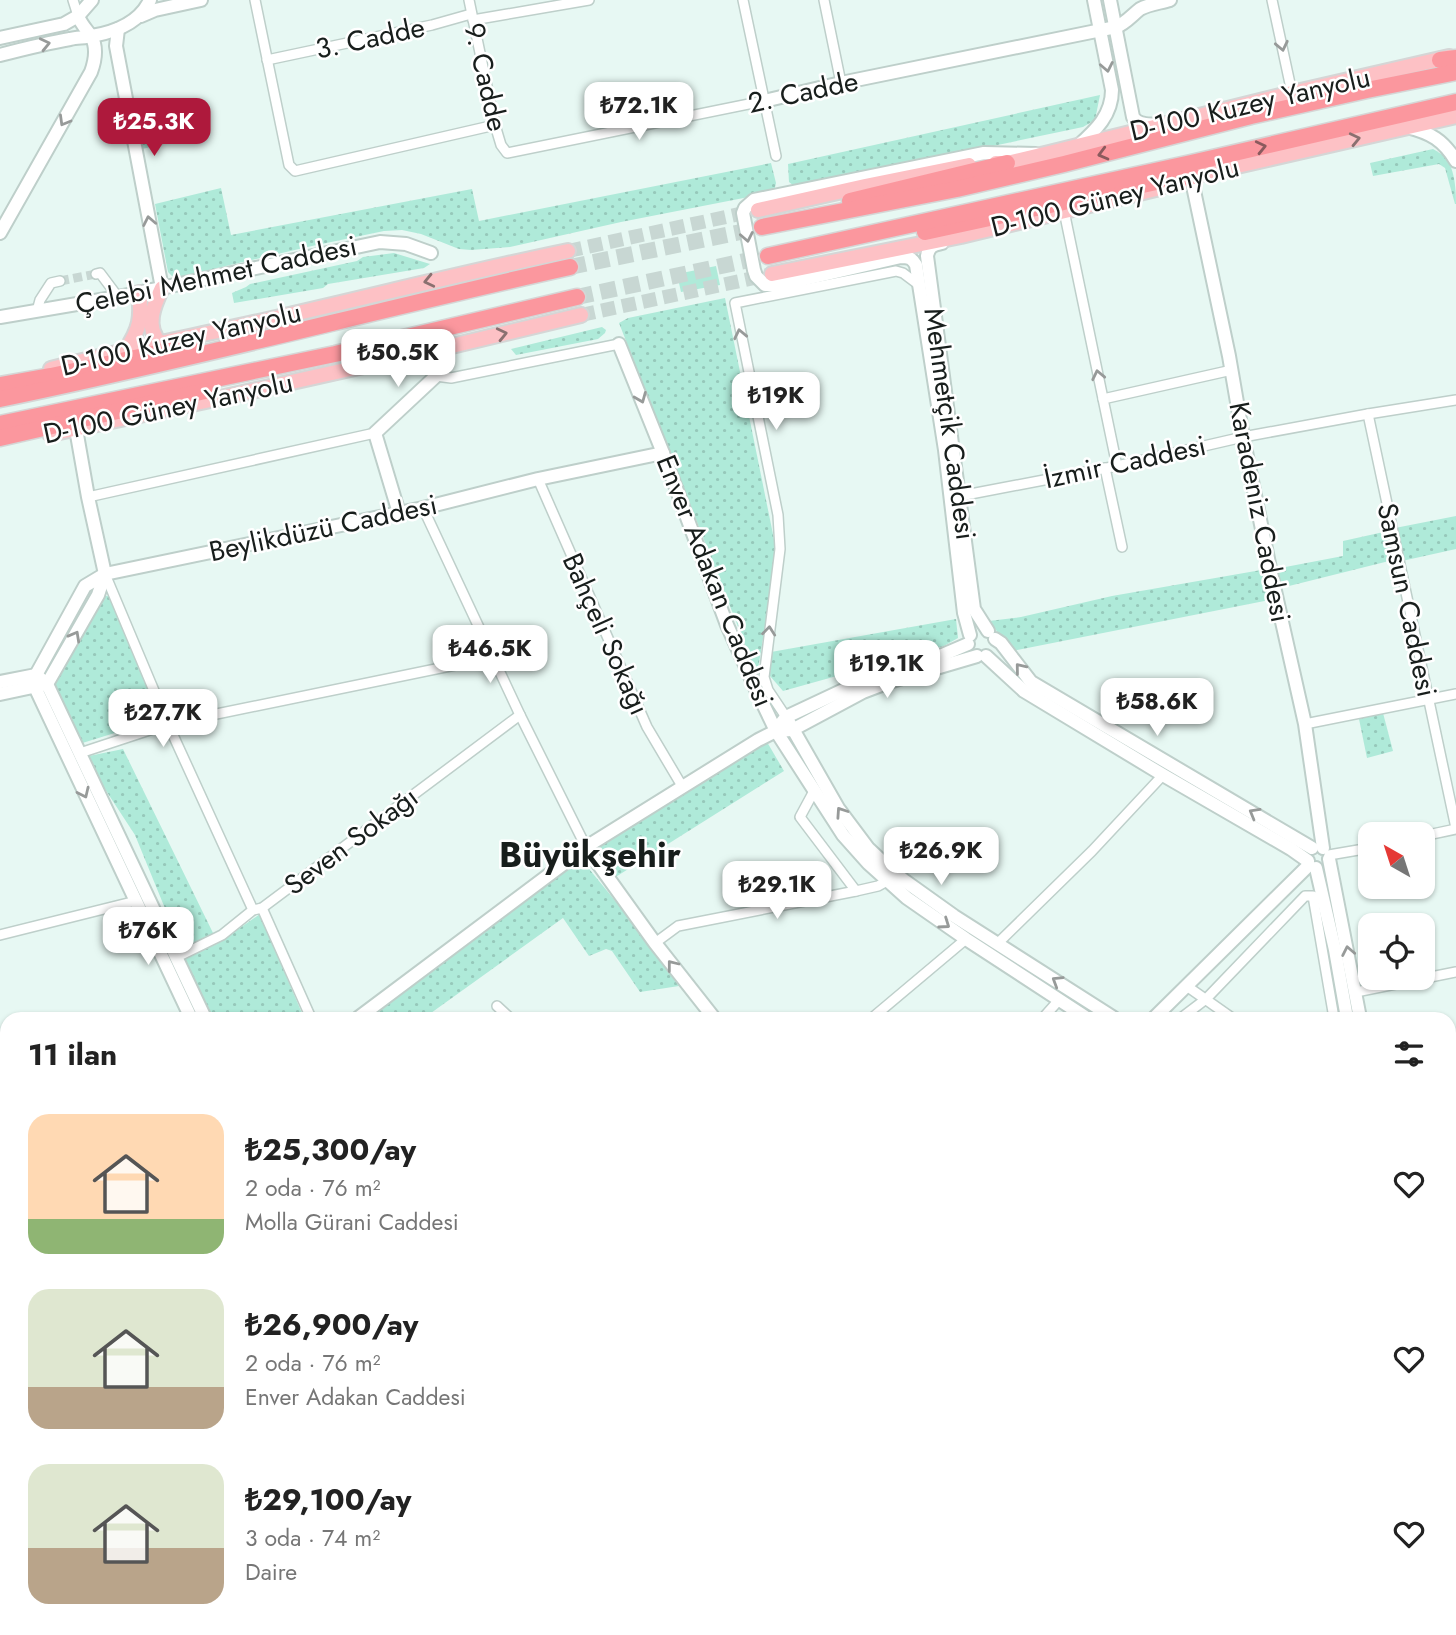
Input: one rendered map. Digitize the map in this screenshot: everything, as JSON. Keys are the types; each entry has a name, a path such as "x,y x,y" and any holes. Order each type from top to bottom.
{"highway":[{"path":"762,227 957,189 1264,113 1456,72"},
{"path":"768,256 1456,102"},
{"path":"785,223 804,212 818,208 1007,163"},
{"path":"836,241 849,244 876,242 1193,176"},
{"path":"0,399 141,369 570,268"},
{"path":"0,424 335,354 577,297"},
{"path":"0,384 78,370 361,308 422,301"},
{"path":"0,439 269,375 335,354"}],"main road":[{"path":"0,37 64,23 78,16 92,0"},
{"path":"138,18 150,0"},
{"path":"0,55 72,38 91,37 118,29 155,10 201,0"},
{"path":"1079,146 1104,120 1112,100 1094,0"},
{"path":"1110,0 1133,117 1141,124 1157,125"},
{"path":"1116,27 1146,6 1170,0"},
{"path":"0,233 91,72 96,57 95,46 78,16"},
{"name":"2. Cadde","path":"764,101 1116,27"},
{"path":"118,29 116,46 162,288 154,304 151,321 153,334 160,343"},
{"name":"D-100 Kuzey Yanyolu","path":"1007,163 1292,93 1451,58"},
{"name":"D-100 Güney Yanyolu","path":"772,274 961,236 1155,190 1193,176 1456,116"},
{"path":"1407,127 1430,134 1446,147 1456,161"},
{"path":"919,280 912,259 901,257 779,285 765,285 754,270 744,219 745,208 754,200 984,153 1045,154"},
{"path":"758,210 954,168 1007,163"},
{"name":"Karadeniz Caddesi","path":"1193,176 1270,573 1305,724 1323,853 1359,1012"},
{"name":"Mehmetçik Caddesi","path":"961,236 933,245 928,249 927,256 956,497 964,613 969,640"},
{"name":"Çelebi Mehmet Caddesi","path":"0,317 139,293 380,242 407,244 432,253"},
{"name":"D-100 Kuzey Yanyolu","path":"0,384 126,350 568,251"},
{"name":"Mehmetçik Caddesi","path":"919,280 974,609 992,635 1031,682 1323,853"},
{"path":"126,350 140,323 139,293"},
{"name":"D-100 Güney Yanyolu","path":"0,439 76,429 581,315"},
{"name":"Enver Adakan Caddesi","path":"619,344 727,625 776,731 819,801 848,841 907,898 1078,1012"},
{"path":"399,513 375,433 436,376 435,350"},
{"path":"76,429 105,574"},
{"name":"Beylikdüzü Caddesi","path":"39,682 85,586 105,574 423,508 538,479 663,453"},
{"path":"366,1012 586,847 755,741 776,731 792,730 863,692 921,671 981,656 993,650 992,635 981,629 969,640 940,656 869,678 786,717 776,731"},
{"path":"969,640 971,652 981,656 1024,691 1291,849 1311,865 1323,867 1323,853 1308,854 1311,865 1335,950 1347,1012"},
{"path":"0,682 39,682"},
{"path":"0,694 39,682"},
{"path":"39,682 80,752 189,1012"},
{"path":"39,682 67,757 142,900 177,957 202,1012"},
{"name":"Enver Adakan Caddesi","path":"786,717 838,808 868,848 905,881 954,916 1105,1012"},
{"path":"67,757 80,752"},
{"path":"586,847 708,1012"},
{"path":"1161,1012 1311,865"}],"street":[{"path":"73,0 78,16"},
{"path":"255,0 289,165 295,171 495,125"},
{"name":"9. Cadde","path":"469,0 495,125 501,145 507,153"},
{"name":"3. Cadde","path":"267,60 472,17 589,0"},
{"path":"743,0 776,156"},
{"path":"824,0 841,83"},
{"path":"1272,0 1292,93"},
{"name":"2. Cadde","path":"507,153 764,101"},
{"path":"1064,211 1117,466"},
{"path":"786,717 768,690 764,677 780,550 778,515 735,303 896,271 919,280"},
{"path":"96,274 100,273 118,297"},
{"path":"37,311 40,300 51,283 60,281"},
{"path":"436,376 451,379 619,344"},
{"path":"1103,398 1232,370"},
{"name":"İzmir Caddesi","path":"956,497 1117,466 1243,437 1456,400"},
{"name":"Samsun Caddesi","path":"1368,414 1456,828"},
{"path":"88,497 375,433"},
{"path":"1105,468 1122,547"},
{"name":"Bahçeli Sokağı","path":"538,479 647,727 682,786"},
{"path":"423,508 520,715 586,847"},
{"path":"105,574 168,724 308,1012"},
{"path":"80,752 168,724 494,657"},
{"path":"1305,724 1456,694"},
{"name":"Seven Sokağı","path":"177,957 222,935 520,715"},
{"path":"997,944 1163,775"},
{"path":"814,790 800,817 856,891"},
{"path":"1435,833 1456,828"},
{"path":"1323,853 1358,849"},
{"path":"655,943 678,926 856,891 887,881"},
{"path":"1189,1012 1206,999 1305,896 1312,896 1333,1012"},
{"path":"0,935 142,900"},
{"path":"879,1012 966,939"},
{"path":"1356,992 1456,972"},
{"path":"1188,987 1224,1012"},
{"path":"1049,1012 1059,1000"},
{"path":"497,1006 504,1012"}],"green space":[{"path":"1100,95 1095,120 1083,127 807,185 794,186 789,182 788,164"},
{"path":"189,106 194,137 142,149 137,116"},
{"path":"1433,149 1443,155 1450,165 1456,204 1445,168 1439,164 1373,176 1370,163"},
{"path":"771,163 776,183 774,192 510,247 459,249 421,234 402,230 384,231 174,278 168,272 155,204 221,188 231,235 472,189 479,221"},
{"path":"394,253 430,264 424,268 234,303 232,293 250,284 357,261 363,257"},
{"path":"716,266 720,285 681,292 677,274"},
{"path":"725,298 777,554 757,675 619,323 628,318"},
{"path":"602,327 606,330 605,333 598,339 516,355 511,349"},
{"path":"1456,516 1456,549 1402,561 1395,528"},
{"path":"1388,531 1393,560 1281,588 1275,569 1343,556 1343,541"},
{"path":"1267,569 1274,599 1012,651 989,621 1021,617 1112,596"},
{"path":"103,596 110,596 163,718 76,745 50,684"},
{"path":"956,619 958,638 944,646 783,691 770,676 771,652"},
{"path":"1383,713 1393,751 1367,758 1359,719"},
{"path":"767,742 784,771 614,878 593,845"},
{"path":"123,749 214,935 182,950 135,835 84,757"},
{"path":"573,864 585,864 679,986 640,992 612,951 606,949 589,956 563,918 432,1012 376,1012"},
{"path":"260,914 301,1012 206,1012 182,960 217,944"}],"tunnel":[{"path":"568,251 758,210"},
{"path":"570,267 760,228"},
{"path":"577,297 768,256"},
{"path":"60,281 96,274"},
{"path":"581,315 768,275"}],"district":[{"name":"Büyükşehir","path":"590,855"}]}
